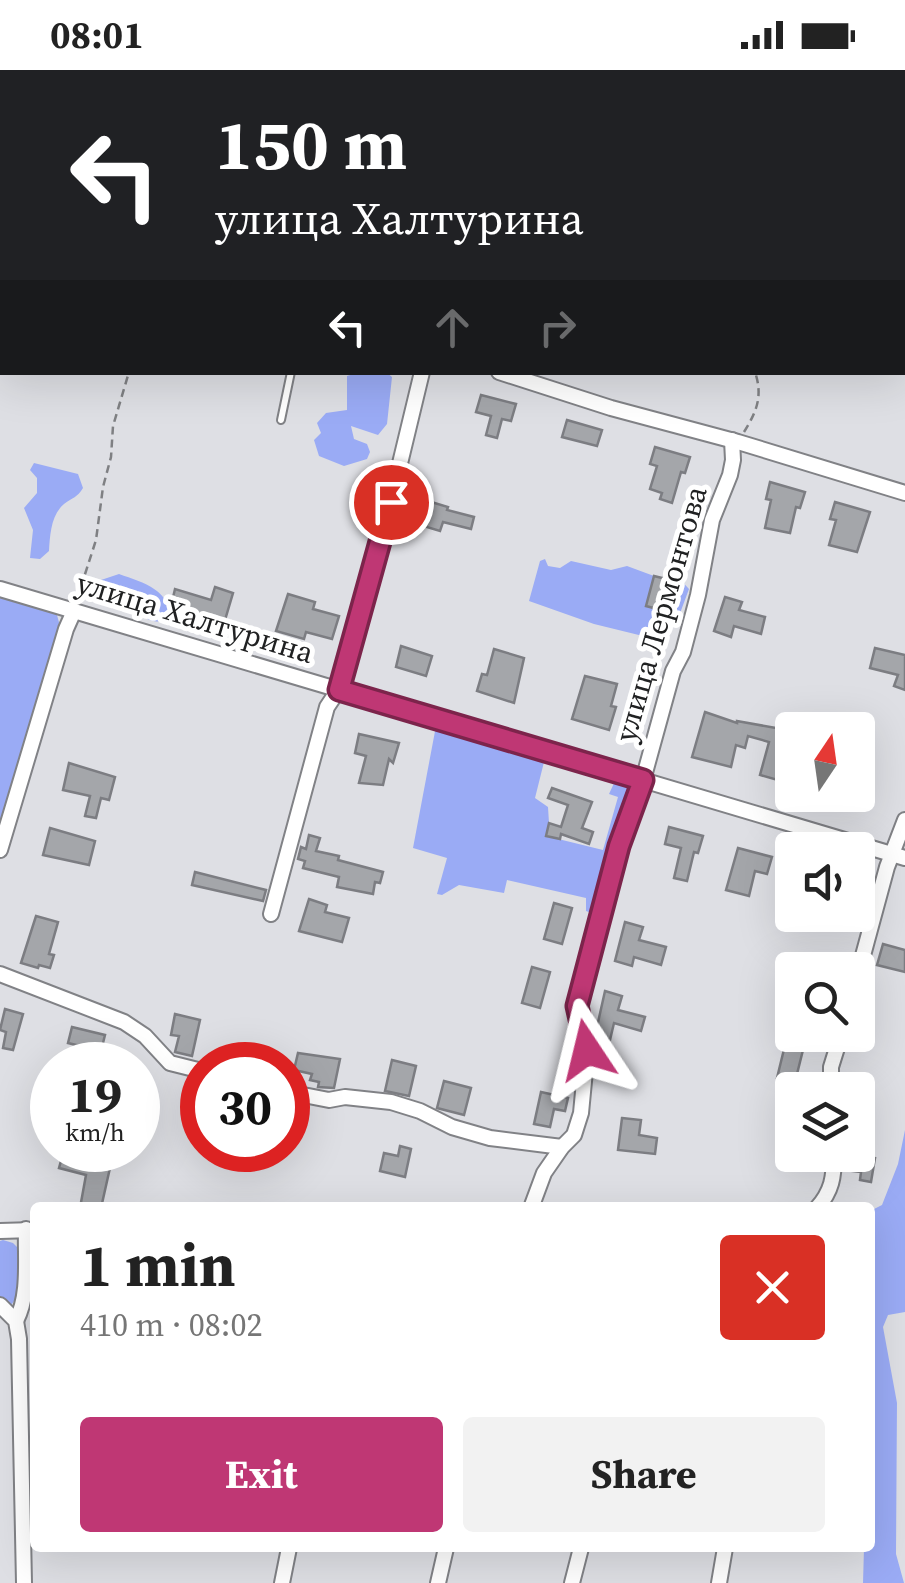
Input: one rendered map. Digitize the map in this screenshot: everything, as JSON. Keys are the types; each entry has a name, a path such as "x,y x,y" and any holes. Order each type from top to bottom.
{"street":[{"path":"272,914 327,707 339,690 383,534 421,375"},
{"path":"508,375 905,493"},
{"name":"улица Лермонтова","path":"533,1202 544,1173 574,1135 581,1113 587,1050 577,1006 619,846 643,780 673,672 683,652 712,520 730,475 735,441"},
{"name":"улица Халтурина","path":"0,589 899,856"},
{"path":"0,850 74,611"},
{"path":"864,952 886,867 899,856 905,820"},
{"path":"0,974 124,1022 145,1036 170,1062 180,1065"},
{"path":"310,1096 391,1102 490,1138 562,1146"},
{"path":"822,1202 833,1183 833,1172"},
{"path":"0,1231 30,1229 22,1310 16,1321"},
{"path":"0,1306 16,1321 20,1339 24,1583"},
{"path":"282,1583 288,1552"},
{"path":"438,1583 445,1552"},
{"path":"572,1583 580,1552"},
{"path":"718,1583 725,1552"}],"lane":[{"path":"281,420 290,375"}],"path":[{"path":"74,611 96,540 111,457 112,426 127,375"},
{"path":"735,441 757,409 760,397 756,375"}],"shaded area":[{"path":"347,376 392,377 387,424 378,435 351,426 354,439 367,444 370,452 367,459 344,466 319,456 314,440 321,433 317,423 326,413 347,410"},
{"path":"34,463 78,474 83,488 56,514 49,551 40,559 30,558 33,530 24,508 37,493 37,478 30,470"},
{"path":"545,559 548,566 560,568 571,561 611,570 627,566 654,576 646,606 661,610 670,580 677,576 689,589 676,624 656,627 647,637 594,624 529,601 540,561"},
{"path":"119,574 161,595 169,610 169,620 148,619 122,594 107,600 95,596 92,583"},
{"path":"0,595 48,610 57,615 60,626 0,840"},
{"path":"436,726 545,758 535,798 548,807 546,836 603,850 618,797 609,794 615,781 634,789 597,915 586,911 586,898 507,880 504,893 459,885 437,894 447,858 413,848"},
{"path":"905,1130 905,1312 888,1315 883,1327 897,1403 896,1554 904,1583 863,1583 864,1552 875,1552 875,1208 882,1205 898,1164"},
{"path":"3,1240 20,1250 20,1293 9,1308 0,1302"}],"building":[{"path":"481,395 516,404 511,421 502,419 497,438 486,435 491,416 476,412"},
{"path":"567,420 602,430 597,446 562,437"},
{"path":"655,447 690,457 672,503 660,499 662,493 650,489 657,466 650,464"},
{"path":"770,482 805,492 800,508 796,507 790,533 765,528"},
{"path":"428,501 474,517 471,529 443,522 440,531 420,525"},
{"path":"835,502 870,512 857,552 829,545 836,520 830,519"},
{"path":"654,576 670,580 661,610 646,606"},
{"path":"215,587 233,593 225,620 171,606 175,589 211,600"},
{"path":"288,594 315,602 313,609 339,616 332,639 306,632 304,639 276,631"},
{"path":"725,597 742,602 739,610 765,617 761,634 734,626 731,637 714,631"},
{"path":"401,646 432,656 426,676 396,667"},
{"path":"875,648 905,655 905,690 894,686 898,675 870,668"},
{"path":"494,649 524,658 514,703 477,691 482,674 487,675"},
{"path":"585,676 617,684 609,730 572,719"},
{"path":"705,712 737,723 775,728 775,779 760,775 769,742 748,736 745,748 736,745 731,767 692,757"},
{"path":"359,734 399,743 393,763 389,759 383,785 359,783 366,756 355,753"},
{"path":"69,763 115,777 109,800 101,798 96,818 85,816 90,796 63,790"},
{"path":"552,788 592,802 582,828 593,832 589,844 561,834 560,839 546,836 549,823 561,827 568,805 548,798"},
{"path":"669,827 703,836 698,853 694,852 687,881 674,878 681,848 665,844"},
{"path":"50,828 95,841 89,865 43,855"},
{"path":"309,835 320,838 316,851 383,872 380,883 375,882 373,894 337,887 339,877 303,868 305,861 298,859 301,847 306,849"},
{"path":"738,848 772,857 767,874 755,871 749,896 726,890"},
{"path":"195,872 266,890 263,901 192,885"},
{"path":"309,899 327,905 325,912 349,918 342,942 299,931"},
{"path":"554,903 572,908 562,944 544,939"},
{"path":"36,916 58,922 49,954 54,955 50,968 21,963"},
{"path":"625,922 643,927 639,940 666,947 661,965 634,957 632,966 615,961"},
{"path":"883,944 905,950 905,972 877,965"},
{"path":"532,967 550,972 540,1008 522,1003"},
{"path":"605,991 622,996 618,1010 645,1017 641,1031 614,1023 610,1040 595,1036"},
{"path":"5,1009 23,1014 13,1050 3,1048 6,1032 0,1030"},
{"path":"175,1014 200,1020 195,1042 180,1042 180,1053 175,1052 179,1036 171,1035"},
{"path":"72,1027 105,1035 103,1042 68,1042"},
{"path":"783,1052 802,1052 798,1072 778,1072"},
{"path":"310,1055 340,1059 334,1088 318,1087 319,1082 310,1080"},
{"path":"392,1060 416,1066 409,1096 385,1091"},
{"path":"444,1081 471,1088 464,1115 437,1108"},
{"path":"541,1092 568,1098 565,1111 554,1109 550,1127 534,1124"},
{"path":"622,1118 641,1120 639,1135 657,1138 655,1154 618,1150"},
{"path":"400,1146 411,1149 405,1177 380,1171 384,1153 398,1156"},
{"path":"74,1172 109,1172 102,1202 81,1202 86,1175"},
{"path":"861,1172 873,1172 871,1182 860,1180"}],"route":[{"path":"391,502 339,690 643,780 619,846 577,1006 587,1050"}]}
